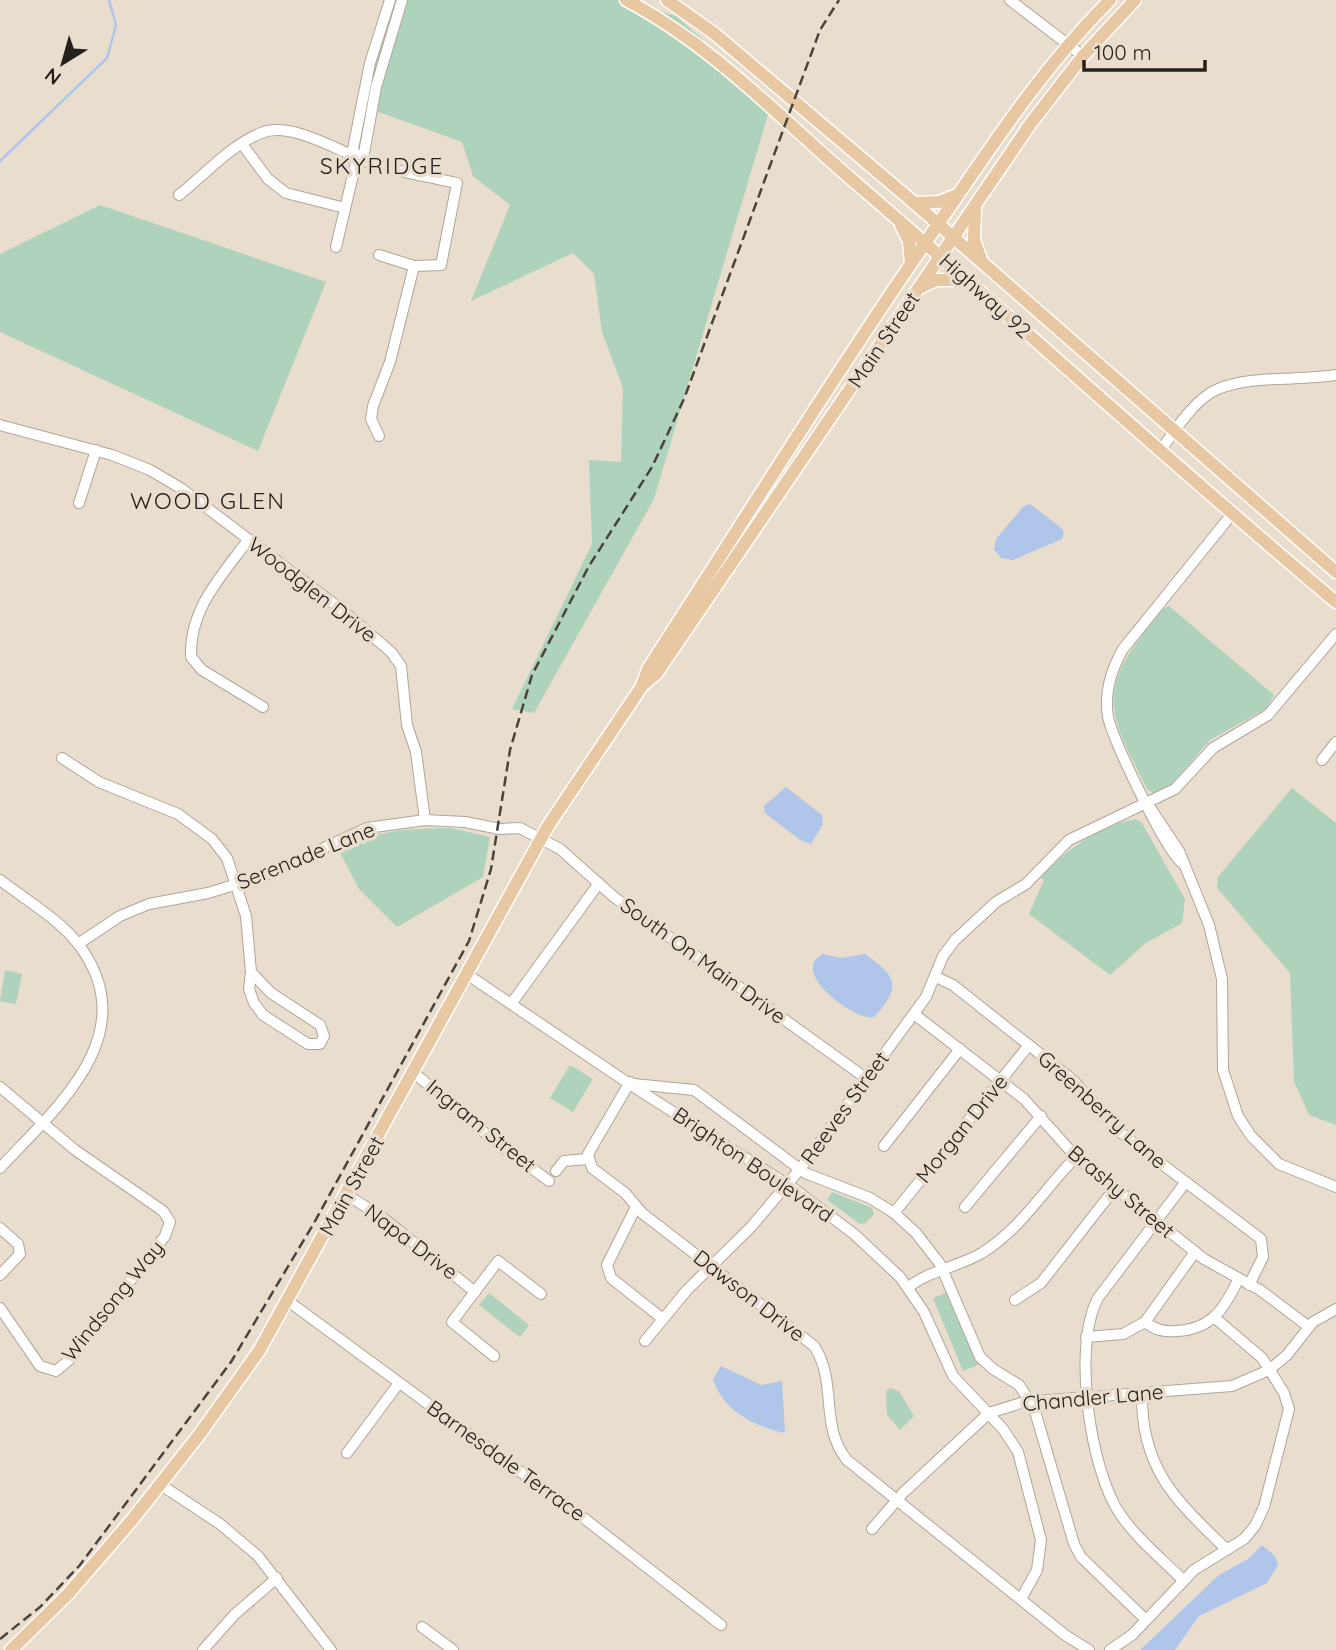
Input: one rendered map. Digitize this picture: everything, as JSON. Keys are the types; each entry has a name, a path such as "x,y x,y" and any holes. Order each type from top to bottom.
{"main road":[{"name":"Highway 92","path":"626,0 652,14 729,71 1232,514 1336,602"},
{"name":"Highway 92","path":"667,0 739,56 914,203 1336,572"},
{"name":"Main Street","path":"11,1650 68,1594 161,1485 249,1366 288,1301 542,839 642,686 648,669 911,263 1024,100 1069,44 1110,0"},
{"name":"Main Street","path":"642,686 656,674 670,654 975,205 1083,56 1135,0"},
{"path":"729,71 739,56"},
{"path":"914,203 939,202 958,195"},
{"path":"975,205 974,240 983,263"},
{"path":"897,218 909,241 911,263"},
{"path":"919,289 936,280 966,280"}],"street":[{"path":"336,247 356,158 353,149 365,87 390,0"},
{"path":"356,158 364,153 376,87 402,0"},
{"path":"1010,0 1083,56"},
{"path":"179,195 261,132 292,132 356,158 457,183 441,265 414,265 379,255"},
{"path":"242,145 268,179 286,193 345,208"},
{"path":"379,436 371,419 373,406 390,362 414,265"},
{"path":"1160,451 1202,400 1219,388 1250,382 1336,375"},
{"name":"Woodglen Drive","path":"0,425 96,450 150,470 182,489 342,610 391,652 401,666 407,725 416,752 425,820"},
{"path":"79,503 96,450"},
{"path":"1232,514 1123,649 1111,670 1107,692 1108,718 1147,803 1151,820 1172,855 1181,862 1209,925 1220,969 1223,1070 1238,1116 1251,1136 1279,1164 1336,1187"},
{"path":"248,540 198,610 192,633 191,657 202,670 263,707"},
{"name":"Reeves Street","path":"645,1341 788,1185 914,1014 936,977 943,956 955,940 996,902 1037,874 1069,840 1175,789 1228,737 1268,715 1336,635"},
{"path":"1322,760 1336,742"},
{"path":"62,758 99,782 165,807 190,821 220,848 236,885 247,923 251,972 249,989 258,1010 308,1044 320,1044 324,1036 320,1025 271,993 251,972"},
{"name":"Serenade Lane","path":"78,944 120,916 149,904 236,885 367,828 425,820 449,820 500,830 520,828 542,839"},
{"name":"South On Main Drive","path":"542,839 567,854 598,883 867,1079"},
{"path":"0,880 78,944 98,979 102,1019 94,1055 75,1086 0,1168"},
{"path":"511,1004 598,883"},
{"name":"Brighton Boulevard","path":"468,975 788,1185 854,1234 909,1287 953,1376 1010,1437 1018,1452 1041,1540 1037,1570 1021,1599"},
{"name":"Greenberry Lane","path":"936,977 953,985 1074,1081 1121,1133 1261,1239 1263,1257 1249,1285"},
{"name":"Brashy Street","path":"914,1014 1001,1081 1041,1116 1076,1157 1195,1252 1310,1326"},
{"name":"Morgan Drive","path":"894,1213 1029,1045"},
{"path":"884,1146 960,1049"},
{"name":"Ingram Street","path":"413,1072 492,1139 549,1181"},
{"path":"555,1171 564,1161 587,1159 632,1083 694,1090 813,1178 862,1194 894,1213 924,1242 943,1270 980,1357 993,1370 1019,1385 1030,1402 1077,1550 1146,1620"},
{"name":"Windsong Way","path":"0,1087 75,1150 163,1211 170,1222 165,1236 69,1360 55,1371 40,1366 0,1308"},
{"path":"965,1206 1041,1116"},
{"path":"909,1287 982,1253 1017,1225 1076,1157"},
{"name":"Dawson Drive","path":"587,1159 592,1168 625,1193 636,1207 814,1346 826,1373 831,1429 836,1446 861,1474 1089,1650"},
{"path":"1183,1580 1128,1525 1114,1505 1093,1443 1086,1337 1090,1315 1098,1298 1185,1183"},
{"path":"1015,1300 1041,1283 1115,1188"},
{"name":"Napa Drive","path":"346,1195 382,1217 475,1292"},
{"path":"636,1207 607,1265 611,1278 663,1319"},
{"path":"0,1228 18,1244 20,1254 0,1275"},
{"path":"1086,1337 1123,1334 1145,1322 1195,1252"},
{"path":"494,1356 452,1322 498,1261 541,1294"},
{"path":"1145,1322 1167,1332 1192,1330 1215,1318 1238,1280"},
{"name":"Barnesdale Terrace","path":"288,1301 721,1625"},
{"name":"Chandler Lane","path":"872,1529 897,1500 989,1413 1030,1402 1221,1388 1269,1370 1287,1355 1310,1326 1336,1309"},
{"path":"1110,1650 1123,1643 1183,1580 1244,1539 1259,1520 1287,1424 1287,1402 1257,1352 1215,1318"},
{"path":"347,1453 399,1383"},
{"path":"1142,1394 1148,1445 1164,1484 1227,1550"},
{"path":"161,1485 234,1534 277,1578 331,1650"},
{"path":"203,1650 242,1608 277,1578"},
{"path":"422,1627 453,1650"}],"green space":[{"path":"397,0 636,0 634,4 676,16 772,101 654,499 534,713 512,709 592,544 589,460 621,462 623,388 602,332 594,274 573,253 471,301 510,205 473,176 462,142 362,106"},
{"path":"100,205 326,282 258,451 0,332 0,254"},
{"path":"1169,606 1274,695 1267,708 1210,740 1172,784 1153,793 1147,789 1119,730 1114,696 1117,678 1126,659 1154,619"},
{"path":"1292,788 1336,823 1336,1125 1309,1115 1294,1081 1290,973 1217,888 1218,877"},
{"path":"1136,819 1142,823 1185,899 1182,923 1146,943 1110,975 1029,914 1044,880 1041,878 1071,849 1110,827"},
{"path":"451,828 490,837 483,877 397,927 359,889 337,847 365,837 393,832"},
{"path":"5,970 22,974 16,1004 0,1001"},
{"path":"570,1065 593,1079 573,1112 550,1098"},
{"path":"832,1192 872,1208 874,1214 866,1223 860,1224 827,1200"},
{"path":"489,1293 529,1325 520,1337 479,1305"},
{"path":"946,1293 978,1365 963,1371 933,1298"},
{"path":"890,1388 899,1391 914,1416 900,1430 887,1415 886,1391"}],"water":[{"path":"1030,504 1060,527 1064,532 1062,539 1013,560 1001,558 994,549 996,539 1024,506"},
{"path":"786,787 822,815 823,824 811,844 800,840 765,813 764,806"},
{"path":"823,954 842,958 865,954 884,969 892,982 892,990 874,1017 854,1012 841,1004 819,983 813,972 814,962"},
{"path":"721,1366 761,1385 782,1381 785,1433 751,1421 724,1400 713,1379"},
{"path":"1262,1545 1275,1556 1278,1565 1267,1583 1199,1616 1175,1650 1140,1650 1219,1575 1248,1559"}],"waterway":[{"path":"0,161 107,58 116,25 109,0"}],"railway":[{"path":"0,1639 40,1607 80,1565 231,1362 314,1223 469,941 491,869 510,750 532,675 589,566 652,467 684,399 820,30 839,0"}],"district":[{"name":"SKYRIDGE","path":"382,166"},
{"name":"WOOD GLEN","path":"208,501"}]}
